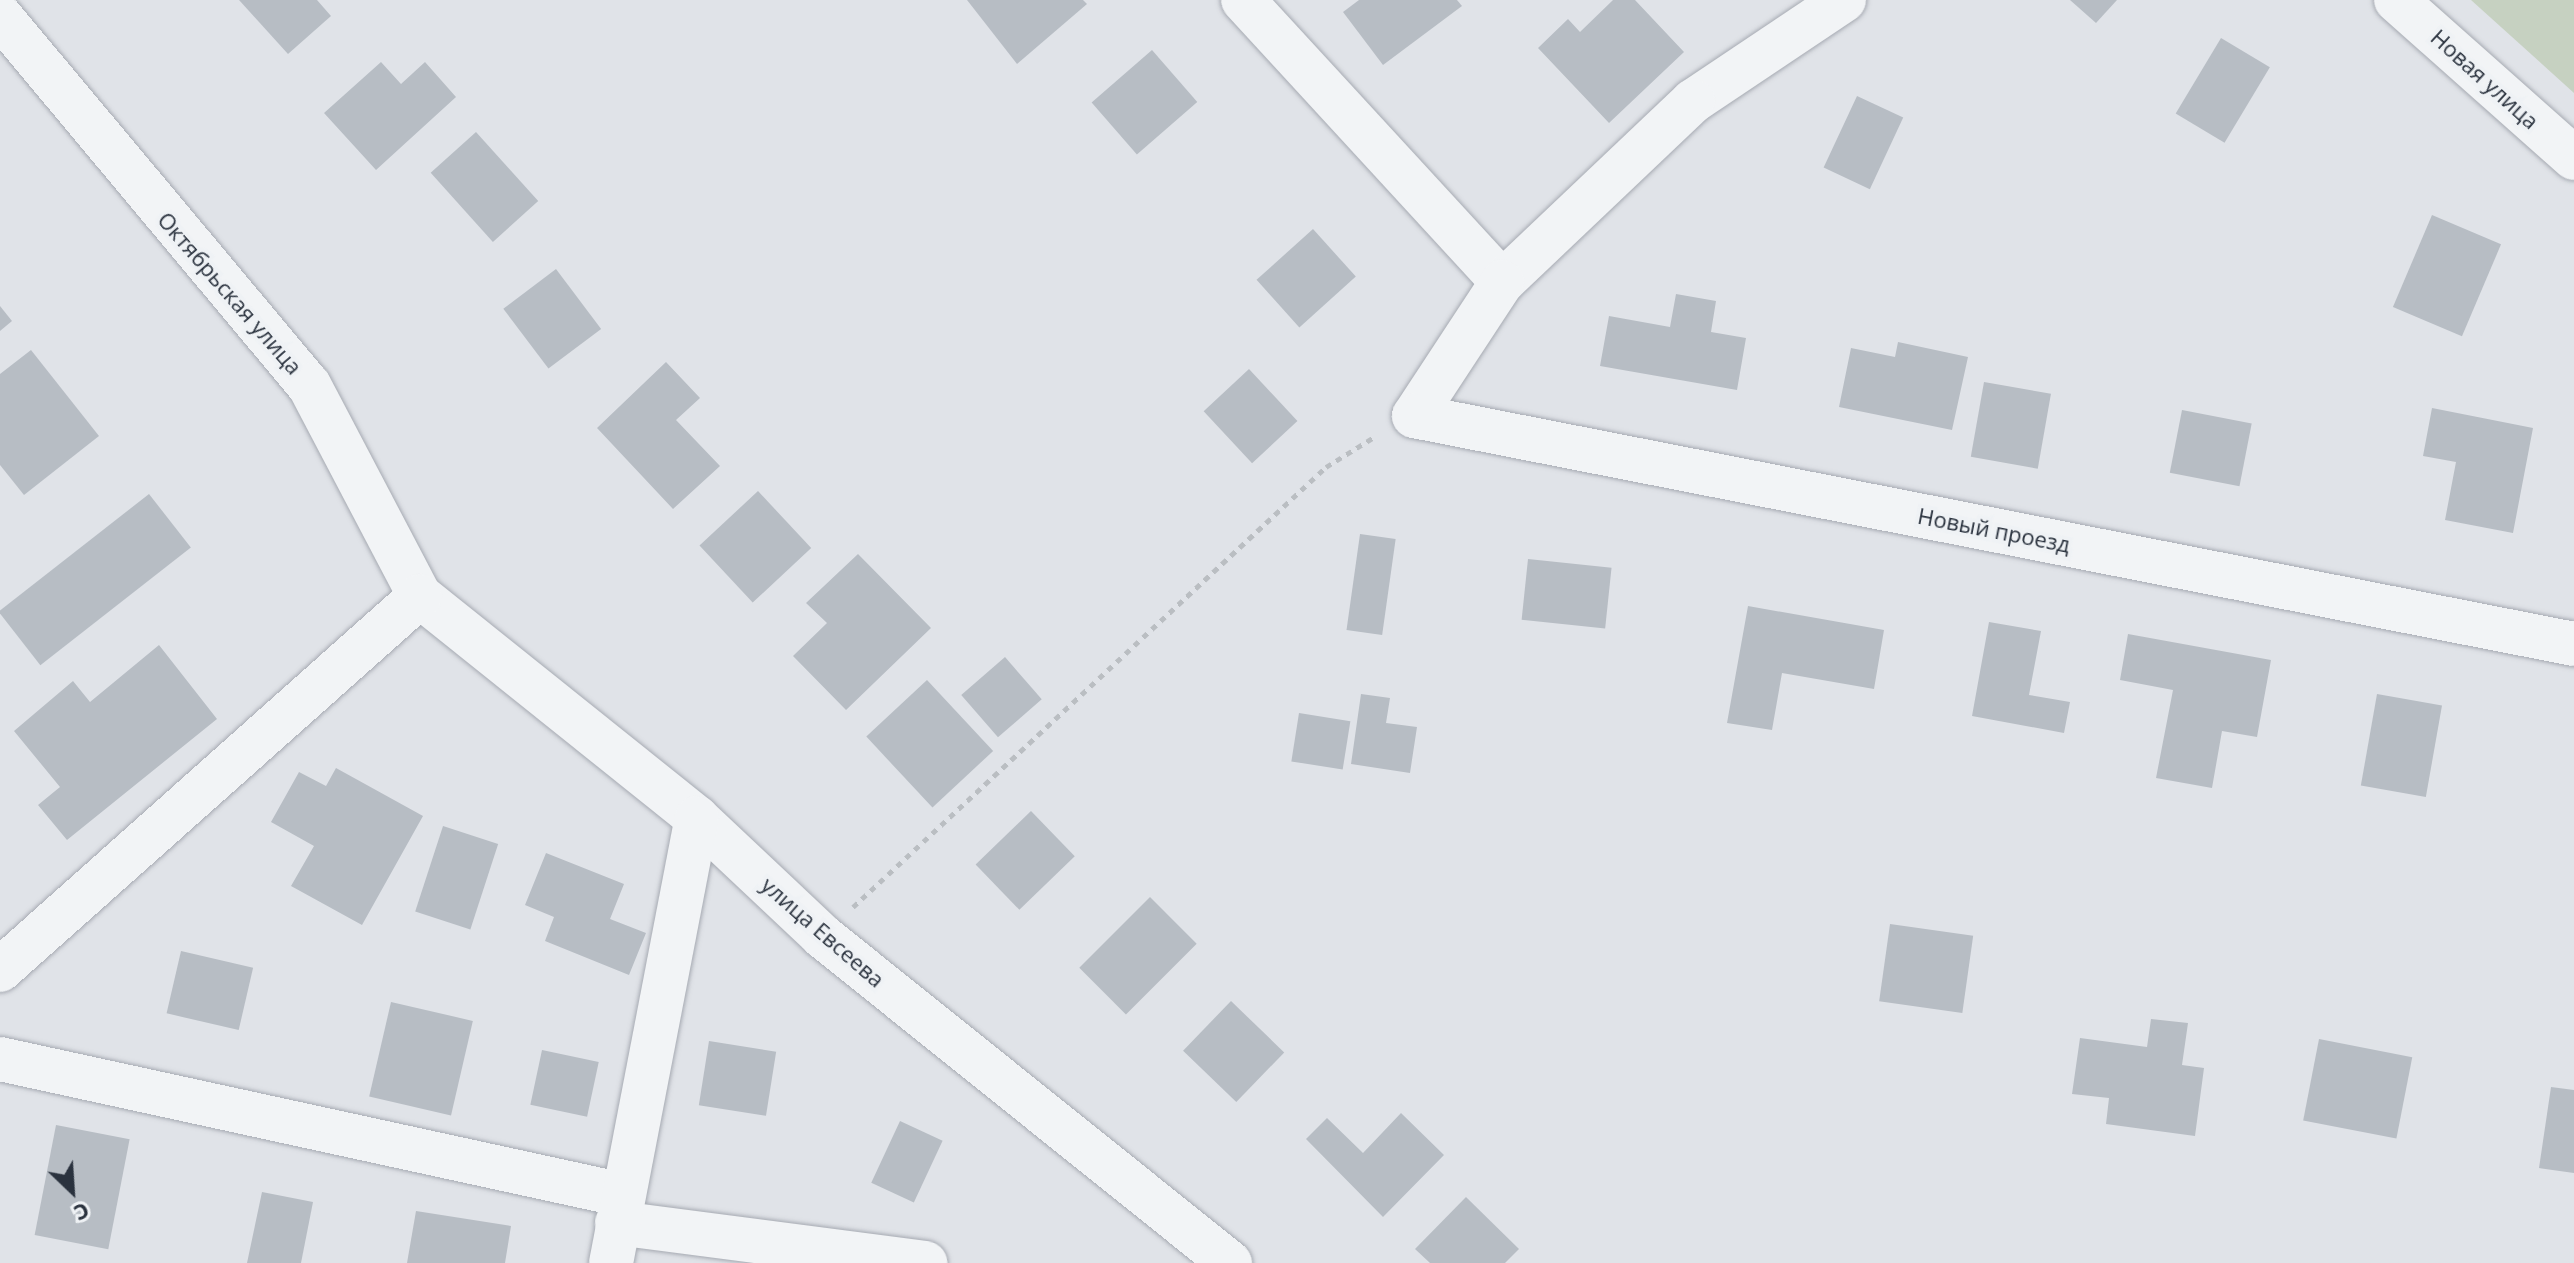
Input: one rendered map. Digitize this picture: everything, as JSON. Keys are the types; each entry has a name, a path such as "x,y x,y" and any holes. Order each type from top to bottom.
{"street":[{"path":"1243,0 1502,282"},
{"path":"1414,416 1502,282 1693,101 1844,0"},
{"name":"Новая улица","path":"2396,0 2574,158"},
{"name":"Октябрьская улица","path":"0,16 309,385 420,596"},
{"name":"Новый проезд","path":"1414,416 2574,644"},
{"path":"0,970 420,596"},
{"name":"улица Евсеева","path":"420,596 697,818 822,936 1230,1263"},
{"path":"617,1227 697,818"},
{"path":"0,1059 617,1227 925,1263"}],"path":[{"path":"822,936 1326,467 1414,416"}],"green space":[{"path":"2471,0 2574,0 2574,93"}],"building":[{"path":"239,0 317,0 331,16 288,54"},
{"path":"967,0 1083,0 1087,4 1017,64"},
{"path":"1359,0 1457,0 1462,6 1383,65 1343,12"},
{"path":"1613,0 1635,0 1684,52 1609,123 1538,48 1568,19 1580,32"},
{"path":"2070,0 2117,0 2096,23"},
{"path":"2221,38 2270,67 2225,143 2176,113"},
{"path":"1152,50 1197,102 1137,155 1092,102"},
{"path":"381,62 401,84 425,62 456,97 376,170 324,113"},
{"path":"1857,96 1903,118 1870,189 1824,168"},
{"path":"476,132 538,201 493,242 431,173"},
{"path":"2432,215 2501,244 2462,336 2393,307"},
{"path":"1313,229 1356,277 1299,327 1257,280"},
{"path":"556,269 601,329 548,369 503,309"},
{"path":"1676,294 1716,301 1711,332 1746,338 1737,390 1600,366 1609,316 1670,327"},
{"path":"0,306 12,321 0,331"},
{"path":"1898,342 1968,357 1952,430 1839,407 1851,348 1895,357"},
{"path":"31,350 99,436 24,495 0,465 0,374"},
{"path":"666,362 700,398 676,420 720,466 673,509 597,428"},
{"path":"1249,369 1297,421 1252,463 1204,411"},
{"path":"1984,382 2051,394 2038,469 1971,457"},
{"path":"2432,408 2533,428 2513,533 2445,520 2456,462 2423,456"},
{"path":"2182,410 2252,424 2239,486 2170,473"},
{"path":"758,491 811,548 753,603 699,546"},
{"path":"149,494 191,548 40,665 0,610"},
{"path":"1360,534 1396,539 1382,635 1347,630"},
{"path":"858,554 931,628 846,710 793,656 827,623 806,603"},
{"path":"1528,559 1612,568 1605,628 1522,620"},
{"path":"1748,606 1884,630 1874,689 1782,673 1772,730 1727,723"},
{"path":"1989,622 2041,631 2029,695 2070,702 2064,733 1972,716"},
{"path":"2128,634 2271,660 2257,737 2222,731 2212,788 2156,778 2173,690 2120,680"},
{"path":"159,645 217,719 67,840 38,805 60,787 14,731 73,681 90,702"},
{"path":"1005,657 1042,699 998,737 961,695"},
{"path":"927,680 993,751 932,808 866,737"},
{"path":"1361,694 1390,698 1386,723 1417,727 1410,773 1351,764"},
{"path":"2377,694 2442,705 2426,797 2361,786"},
{"path":"1299,713 1350,721 1343,770 1291,761"},
{"path":"336,768 423,816 362,925 291,886 314,846 271,822 299,772 326,786"},
{"path":"1031,811 1075,856 1019,910 976,864"},
{"path":"443,826 498,844 470,930 415,912"},
{"path":"546,853 624,884 610,919 646,933 629,975 545,941 554,917 525,905"},
{"path":"1150,897 1197,944 1126,1014 1079,968"},
{"path":"1890,924 1973,936 1962,1013 1879,1001"},
{"path":"181,951 253,968 239,1030 167,1013"},
{"path":"1231,1001 1284,1052 1236,1102 1183,1051"},
{"path":"391,1002 473,1021 451,1115 369,1097"},
{"path":"2151,1019 2188,1023 2182,1065 2204,1068 2195,1136 2106,1124 2109,1098 2072,1094 2080,1038 2147,1047"},
{"path":"2319,1039 2412,1057 2396,1139 2303,1120"},
{"path":"709,1041 776,1052 766,1116 699,1105"},
{"path":"542,1050 599,1062 587,1117 530,1105"},
{"path":"2551,1087 2574,1090 2574,1173 2539,1168"},
{"path":"1401,1113 1444,1155 1383,1217 1306,1139 1327,1118 1363,1153"},
{"path":"900,1121 943,1141 914,1202 871,1183"},
{"path":"56,1125 130,1139 108,1249 35,1235"},
{"path":"262,1192 313,1202 301,1263 247,1263"},
{"path":"1466,1197 1519,1249 1505,1263 1430,1263 1415,1249"},
{"path":"416,1211 511,1226 505,1263 407,1263"}]}
